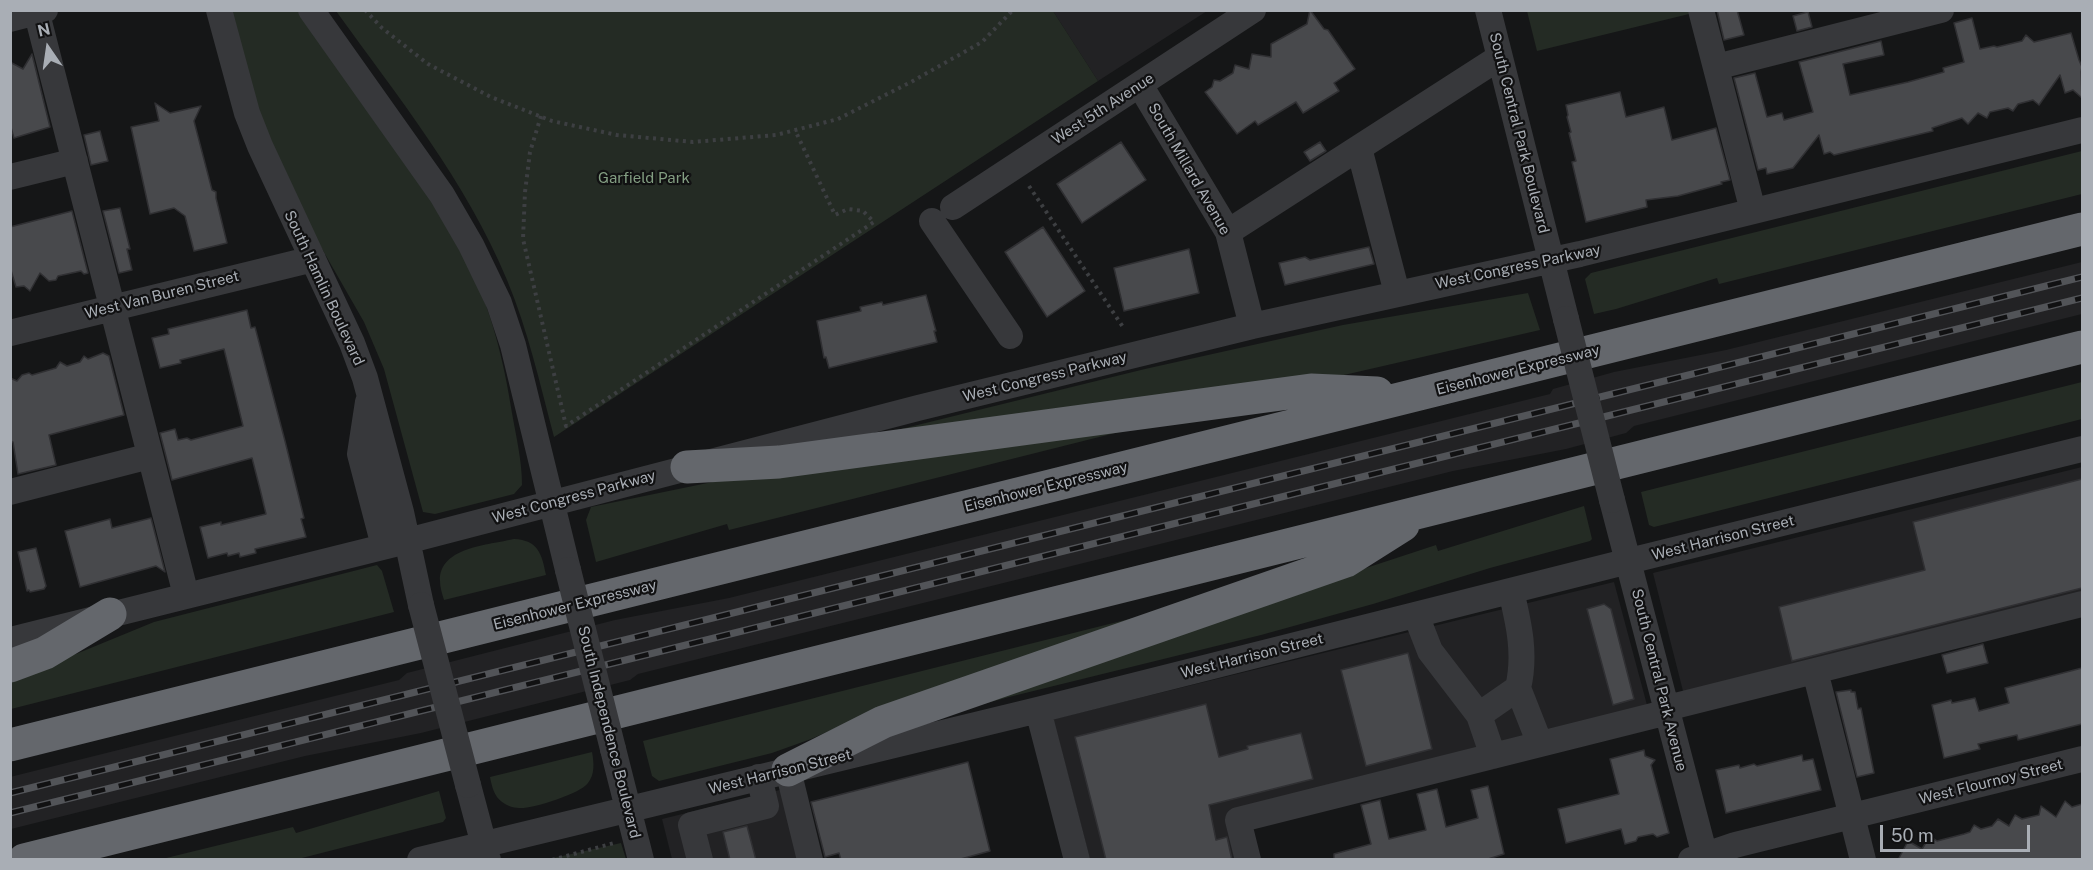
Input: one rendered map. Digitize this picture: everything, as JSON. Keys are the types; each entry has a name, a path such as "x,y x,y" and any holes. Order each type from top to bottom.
{"highway":[{"name":"Eisenhower Expressway","path":"10,745 2082,230"},
{"path":"24,860 2082,347"},
{"path":"687,467 779,462 1311,390 1418,394"},
{"path":"773,773 883,722 1346,561 1426,510"},
{"path":"10,666 45,653 110,614"}],"street":[{"name":"South Hamlin Boulevard","path":"219,10 247,113 274,179 352,343 369,393 396,544 421,605 486,852"},
{"path":"311,10 410,148 448,205 471,245 499,303 513,345 551,503"},
{"name":"West 5th Avenue","path":"1010,336 942,214 1253,10"},
{"name":"South Central Park Boulevard","path":"1488,10 1612,500"},
{"path":"1701,10 1753,212"},
{"path":"1716,67 1941,10"},
{"path":"10,19 39,11 186,595"},
{"path":"1228,232 1500,57"},
{"name":"South Millard Avenue","path":"1140,85 1228,232 1252,326"},
{"name":"West Congress Parkway","path":"10,640 1252,326 1551,261 2082,130"},
{"path":"1359,148 1397,293"},
{"path":"10,177 75,161"},
{"name":"West Van Buren Street","path":"10,333 313,258"},
{"name":"West Harrison Street","path":"420,860 486,852 628,809 1038,710 2082,449"},
{"path":"10,492 150,456"},
{"name":"South Central Park Avenue","path":"1612,500 1667,710 1700,858"},
{"name":"South Independence Boulevard","path":"551,503 641,860"},
{"path":"1511,591 1520,628 1523,665 1518,688 1540,744"},
{"path":"1248,860 1238,820 2082,604"},
{"path":"1416,615 1430,651 1479,715 1493,756"},
{"path":"1815,671 1863,860"},
{"path":"1479,715 1518,688"},
{"path":"1038,710 1077,860"},
{"name":"West Flournoy Street","path":"1700,858 1734,845 2082,759"},
{"path":"700,860 691,825 766,806 773,773"},
{"path":"773,773 810,860"}],"path":[{"path":"365,10 382,28 428,64 491,97 552,121 617,135 693,142 776,135 838,119 982,42 1013,10"},
{"path":"541,116 530,152 523,239 566,426 874,222 863,211 848,209 836,214 795,130"},
{"path":"1029,186 1123,327"},
{"path":"552,860 618,842"}],"shaded area":[{"path":"1053,11 1207,11 1098,81"},
{"path":"2082,262 2082,314 1634,426 1626,433 1566,449 1453,471 638,674 630,680 421,733 305,756 11,829 10,777 399,680 407,673 615,620 729,598 1550,394 1553,389 1614,372 1726,350"},
{"path":"2082,467 2082,596 1684,695 1653,573"},
{"path":"1614,582 1647,705 1233,812 1244,860 1090,859 1053,719"},
{"path":"792,787 810,859 672,859 662,819"}],"green space":[{"path":"229,11 300,11 430,195 467,261 490,316 501,354 521,467 522,485 514,494 435,514 423,512 384,369 364,322 306,221 267,137"},
{"name":"Garfield Park","path":"336,11 1053,11 1098,81 554,437 521,318 507,280 472,208 407,108"},
{"path":"1527,11 1688,11 1689,14 1537,51"},
{"path":"2082,151 2082,194 1719,284 1717,278 1594,314 1585,279 1591,273"},
{"path":"1528,293 1540,330 1344,375 893,431 1145,369 1343,325"},
{"path":"2082,382 2082,419 1654,527 1649,525 1641,492"},
{"path":"1139,427 729,530 727,524 596,562 586,520 591,507 727,479"},
{"path":"1584,506 1592,539 1590,541 1261,635 933,718 1223,615 1436,545 1438,551"},
{"path":"514,539 534,545 543,561 546,575 444,600 440,581 442,570 456,554 479,546"},
{"path":"377,565 382,571 394,612 11,709 10,675 76,654 154,622"},
{"path":"1153,613 897,701 811,739 772,753 659,781 652,776 643,741"},
{"path":"592,752 593,768 590,780 576,792 566,796 534,806 517,808 502,802 494,791 490,777"},
{"path":"439,791 446,818 443,822 298,859 162,859 293,827 296,833"},
{"path":"621,843 626,859 549,859"}],"building":[{"path":"1310,10 1324,29 1328,30 1355,69 1334,83 1339,91 1303,113 1296,102 1258,125 1255,121 1237,134 1205,92 1212,87 1214,80 1220,81 1233,73 1235,65 1249,69 1252,54 1271,57 1271,44 1307,24"},
{"path":"1717,10 1737,10 1744,35 1724,40"},
{"path":"1808,12 1812,27 1797,31 1793,16"},
{"path":"1972,18 1980,49 2022,41 2026,35 2034,42 2071,33 2082,67 2082,98 2073,90 2065,93 2060,75 2039,105 2033,100 2018,104 2013,111 2008,108 1990,112 1987,118 1978,113 1968,124 1962,118 1932,128 1933,131 1834,155 1830,152 1824,154 1819,135 1793,168 1767,174 1766,168 1758,170 1734,78 1755,73 1767,117 1782,113 1784,120 1813,112 1799,62 1881,41 1884,55 1843,64 1850,95 1908,82 1944,72 1943,68 1964,62 1954,23"},
{"path":"32,54 50,127 14,138 10,124 10,62 23,69"},
{"path":"1620,92 1626,117 1664,107 1672,140 1716,128 1730,180 1678,196 1646,200 1647,207 1586,222 1572,162 1576,161 1569,133 1571,132 1566,105"},
{"path":"155,103 170,113 201,106 194,121 212,190 216,192 227,243 194,251 185,216 174,208 150,214 131,127 159,121"},
{"path":"100,131 108,161 91,165 84,135"},
{"path":"1121,142 1146,180 1082,223 1057,184"},
{"path":"1320,142 1326,151 1310,161 1304,152"},
{"path":"120,208 130,249 127,249 132,270 119,273 103,211"},
{"path":"72,211 88,273 84,274 81,271 58,276 56,280 49,281 40,273 30,291 24,286 16,287 10,267 10,227"},
{"path":"1043,227 1085,291 1047,317 1005,252"},
{"path":"1369,247 1374,264 1285,285 1279,263 1305,257 1310,260"},
{"path":"1189,249 1199,293 1124,311 1114,268"},
{"path":"926,295 937,342 829,368 826,357 824,358 817,321 861,311 860,307 882,302 883,305"},
{"path":"247,310 251,328 255,327 285,441 304,518 301,519 306,537 255,549 256,553 240,557 239,553 228,556 227,553 208,558 200,527 221,522 221,525 266,514 260,489 252,458 172,480 160,433 175,429 178,440 187,438 191,440 243,426 224,349 180,360 181,363 160,368 152,338 169,334 168,329"},
{"path":"103,353 109,356 124,415 49,435 56,465 18,474 13,442 10,442 10,378 17,381 22,375 29,373 32,375 56,368 60,362 67,366 80,362 84,356 88,359"},
{"path":"2082,479 2082,588 1792,661 1779,607 1925,570 1913,522"},
{"path":"151,518 165,572 156,566 80,587 65,531 110,519 112,528"},
{"path":"36,548 46,586 44,589 30,592 27,591 18,552"},
{"path":"1604,604 1611,609 1634,699 1613,705 1587,609"},
{"path":"1983,644 1988,663 1947,673 1942,655"},
{"path":"1408,653 1432,749 1366,766 1341,670"},
{"path":"2082,668 2082,724 2018,740 2017,735 1978,744 1980,749 1944,758 1932,705 1951,700 1952,703 1975,698 1979,711 2009,703 2005,688"},
{"path":"1851,690 1855,692 1858,709 1861,708 1874,773 1857,777 1836,692"},
{"path":"1206,704 1219,757 1248,749 1247,746 1301,733 1313,779 1209,805 1216,840 1227,837 1232,860 1106,860 1075,737"},
{"path":"1644,750 1645,756 1655,760 1651,765 1669,833 1657,837 1653,834 1638,837 1636,841 1625,844 1621,829 1566,843 1558,809 1619,794 1610,759"},
{"path":"1802,755 1803,761 1813,759 1821,790 1726,813 1716,770 1739,765 1740,768 1754,764 1757,766"},
{"path":"968,762 990,851 957,860 841,860 839,853 825,857 811,802"},
{"path":"1488,786 1504,854 1485,860 1334,860 1334,854 1371,844 1361,805 1380,800 1389,839 1426,830 1417,794 1437,789 1446,827 1478,818 1471,790"},
{"path":"2065,801 2072,807 2082,804 2082,860 1898,860 1908,841 1922,849 1930,836 1937,841 1970,832 1974,825 1981,829 1992,826 1998,819 2009,826 2015,815 2022,819 2039,815 2041,806 2056,817"},
{"path":"747,826 756,860 730,860 723,832"}],"railway":[{"path":"10,793 2082,277"},
{"path":"10,813 2082,298"}]}
